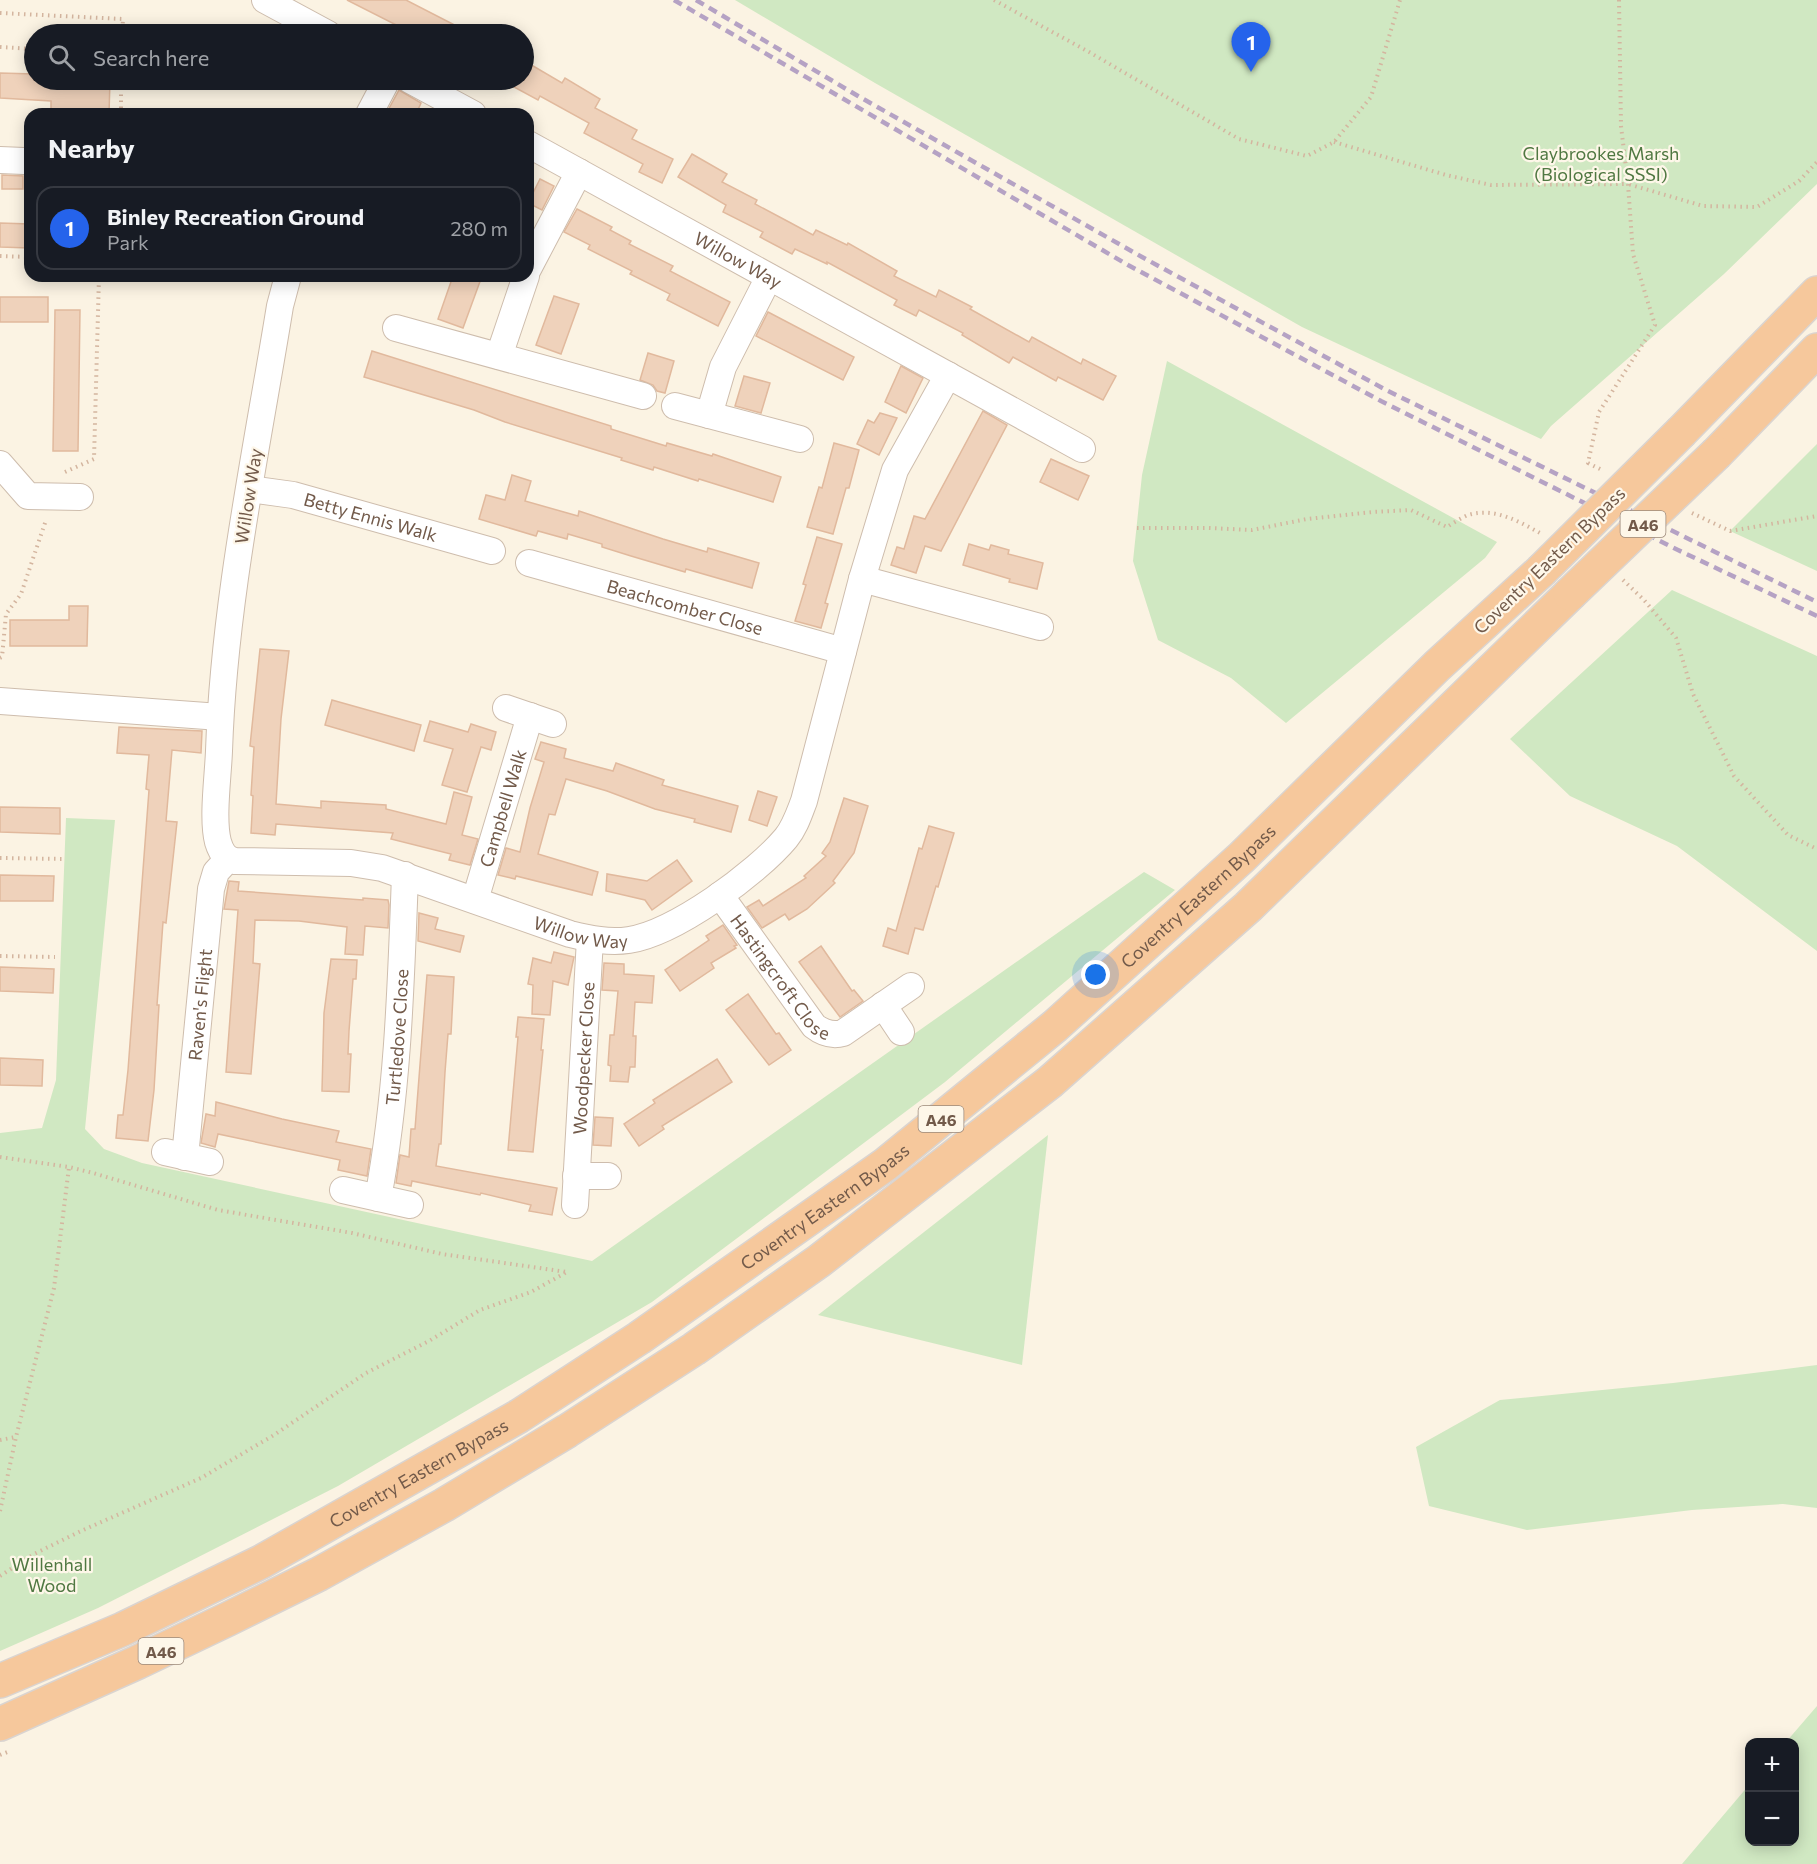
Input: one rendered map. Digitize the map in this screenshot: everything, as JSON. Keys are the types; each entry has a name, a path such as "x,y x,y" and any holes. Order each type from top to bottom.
{"highway":[{"name":"Coventry Eastern Bypass","path":"0,1681 123,1629 261,1562 519,1416 639,1338 886,1164 1064,1018 1242,857 1437,666 1541,571 1817,293"},
{"name":"Coventry Eastern Bypass","path":"0,1724 228,1619 319,1574 444,1505 567,1431 694,1349 819,1261 1050,1082 1248,907 1717,453 1817,350"}],"street":[{"path":"265,0 309,24"},
{"path":"372,108 382,90"},
{"path":"429,90 462,108"},
{"name":"Willow Way","path":"534,147 1082,449"},
{"path":"534,258 579,172"},
{"path":"709,415 723,367 769,277"},
{"name":"Willow Way","path":"286,282 280,306 231,597 220,717 216,828 218,842 223,853 228,859 235,861 351,863 382,868 590,939 632,940 668,927 720,895 775,850 787,837 804,801 862,579 895,470 948,375"},
{"path":"499,356 524,282"},
{"path":"396,328 643,396"},
{"path":"675,406 800,439"},
{"path":"0,464 28,495 80,497"},
{"name":"Betty Ennis Walk","path":"250,489 293,495 492,551"},
{"name":"Beachcomber Close","path":"529,563 843,651"},
{"path":"862,579 1040,627"},
{"path":"0,701 220,717"},
{"name":"Campbell Walk","path":"475,900 542,720 506,708"},
{"name":"Raven's Flight","path":"210,1162 175,1155 211,889 216,872 228,859"},
{"name":"Turtledove Close","path":"378,1198 392,1095 405,875"},
{"name":"Hastingcroft Close","path":"720,895 818,1029 830,1034 843,1033 911,986"},
{"name":"Woodpecker Close","path":"574,1205 590,939"},
{"path":"883,1005 901,1032"},
{"path":"576,1176 608,1176"},
{"path":"343,1190 410,1205"}],"path":[{"path":"994,0 1239,139 1307,156 1334,142 1371,97 1400,0"},
{"path":"1609,473 1588,463 1599,412 1655,325 1634,254 1621,126 1619,0"},
{"path":"0,14 123,19 123,24"},
{"path":"0,47 24,48"},
{"path":"121,90 121,108"},
{"path":"1334,142 1446,176 1491,185 1628,184 1703,206 1757,207 1799,181 1817,162"},
{"path":"0,256 24,257"},
{"path":"0,658 6,614 21,594 46,523 47,480 94,459 99,282"},
{"path":"1689,512 1730,531 1817,516"},
{"path":"0,858 65,859"},
{"path":"0,956 55,957"},
{"path":"0,1157 69,1167 138,1185 218,1210 352,1233 442,1254 567,1272 531,1292 480,1310 429,1341 366,1373 274,1435 201,1478 81,1531 34,1554 0,1576"},
{"path":"0,1511 16,1437 54,1288 69,1167"},
{"path":"0,1440 16,1437"}],"green space":[{"name":"Claybrookes Marsh (Biological SSSI)","path":"735,0 1817,0 1817,184 1724,274 1551,426 1541,439 1302,327 875,83"},
{"path":"1167,361 1497,542 1485,558 1286,723 1231,678 1158,640 1133,561 1142,475"},
{"path":"1817,444 1817,571 1730,531"},
{"path":"1672,590 1817,656 1817,951 1677,846 1570,796 1510,739"},
{"name":"Willenhall Wood","path":"66,818 115,820 85,1129 104,1149 142,1163 592,1261 1144,872 1175,890 945,1082 652,1302 338,1486 98,1608 0,1651 0,1133 42,1128 56,1080"},
{"path":"1048,1135 1022,1365 818,1315"},
{"path":"1817,1365 1817,1508 1783,1504 1692,1510 1527,1530 1429,1506 1416,1447 1500,1400 1673,1383"},
{"path":"1817,1706 1817,1864 1682,1864 1745,1790 1745,1846 1799,1846 1799,1738 1789,1738"}],"building":[{"path":"347,0 406,0 453,24 394,24"},
{"path":"534,67 562,83 565,78 600,99 595,108 637,130 632,139 673,159 662,183 639,172 643,164 584,133 589,123 540,96 538,100 520,90 534,90"},
{"path":"0,73 24,74 24,90 110,90 109,108 51,108 51,101 0,98"},
{"path":"399,90 421,103 419,108 389,108"},
{"path":"692,154 727,174 722,182 757,200 755,204 813,235 816,230 847,245 848,243 897,271 894,276 936,297 939,290 1029,342 1032,337 1081,364 1083,359 1116,376 1103,400 1058,377 1056,381 1013,357 1009,363 962,335 963,333 919,310 916,316 894,305 897,300 827,262 827,264 795,249 792,254 760,237 763,232 723,212 726,205 678,177"},
{"path":"2,175 23,176 23,189 2,189"},
{"path":"540,179 554,186 542,210 534,206 534,191"},
{"path":"577,209 612,227 610,230 631,241 629,244 673,266 670,271 730,302 718,326 667,300 670,294 630,274 632,271 588,249 590,245 564,232"},
{"path":"0,223 24,224 24,248 0,247"},
{"path":"451,282 480,282 463,328 438,319"},
{"path":"554,296 579,304 561,354 536,345"},
{"path":"0,297 48,297 48,322 0,322"},
{"path":"55,310 80,310 78,451 53,451"},
{"path":"768,312 854,357 843,380 756,336"},
{"path":"372,351 611,426 611,429 666,446 667,443 712,456 713,454 781,477 773,502 654,467 653,470 474,410 364,377"},
{"path":"648,353 674,361 665,393 657,391 653,385 640,380"},
{"path":"901,366 923,378 906,413 885,402"},
{"path":"744,376 770,383 761,413 735,406"},
{"path":"983,411 1007,425 941,551 925,546 916,573 891,565 897,547 904,549 914,516 925,519"},
{"path":"880,413 897,418 879,455 857,444 868,420 874,423"},
{"path":"834,443 859,450 833,534 807,527 819,487 822,488"},
{"path":"1051,459 1089,476 1078,500 1040,482"},
{"path":"512,475 531,481 525,501 578,516 579,511 707,552 708,548 759,563 752,588 686,569 685,572 602,547 602,544 568,534 567,539 538,531 536,536 479,519 486,495 505,500"},
{"path":"817,537 842,544 825,603 828,604 821,628 795,621"},
{"path":"969,544 989,550 991,545 1009,550 1008,554 1043,563 1037,589 1009,582 1010,579 963,565"},
{"path":"69,606 88,606 87,646 10,646 10,620 69,620"},
{"path":"260,649 289,651 281,719 276,804 321,808 321,801 386,805 386,809 446,824 454,792 472,797 462,835 478,839 470,865 449,860 451,854 391,839 393,833 276,824 275,835 251,833 254,747 250,746"},
{"path":"332,700 421,725 414,751 325,725"},
{"path":"430,721 468,732 471,724 496,732 491,750 481,747 467,792 442,785 453,749 424,741"},
{"path":"119,727 202,731 201,753 172,750 166,821 177,822 166,923 163,922 154,1090 148,1141 116,1138 118,1115 123,1115 128,1070 149,790 146,789 149,755 117,753"},
{"path":"541,742 566,749 564,758 613,771 616,763 664,780 662,785 738,806 731,832 566,779 555,815 549,814 538,854 598,872 592,895 516,876 515,879 498,875 506,848 520,852 544,762 535,759"},
{"path":"758,791 777,797 767,826 749,820"},
{"path":"844,798 868,806 854,853 833,881 835,883 807,909 789,920 785,914 762,928 747,907 759,900 763,906 806,878 804,876 826,856 822,853 830,842"},
{"path":"0,807 60,808 60,834 0,832"},
{"path":"929,826 954,833 923,930 915,928 908,954 883,946 888,928 896,931 919,848 922,849"},
{"path":"677,860 692,881 652,910 645,900 606,891 607,874 647,881"},
{"path":"0,875 54,876 53,901 0,901"},
{"path":"229,881 239,882 238,891 388,900 389,905 388,928 365,926 363,955 345,954 347,927 299,921 255,920 253,963 260,964 251,1074 226,1072 238,910 224,909"},
{"path":"419,913 438,918 435,929 464,936 460,952 418,941"},
{"path":"723,925 737,945 734,946 736,948 711,963 714,968 680,991 665,970 709,940 706,936"},
{"path":"821,946 852,991 854,990 863,1001 840,1017 799,962"},
{"path":"554,952 574,957 568,985 553,981 550,1015 532,1014 533,985 528,984 533,958 551,963"},
{"path":"331,959 357,960 356,979 353,979 349,1031 348,1054 351,1054 349,1092 322,1091 324,1013"},
{"path":"604,963 624,964 624,974 654,976 652,1003 635,1002 633,1036 636,1036 635,1067 630,1067 628,1082 610,1081 611,1066 608,1065 610,1035 614,1035 618,991 602,990"},
{"path":"0,967 54,969 53,993 0,991"},
{"path":"427,975 454,977 441,1144 439,1144 436,1166 557,1188 552,1215 529,1211 531,1205 481,1193 480,1195 412,1181 411,1186 396,1183 400,1155 409,1157 411,1129 415,1129"},
{"path":"748,994 776,1034 779,1033 791,1050 769,1065 726,1010"},
{"path":"518,1017 544,1019 533,1152 508,1150"},
{"path":"0,1058 43,1060 42,1086 0,1085"},
{"path":"717,1059 732,1082 662,1126 664,1129 639,1146 624,1124 655,1103 653,1100"},
{"path":"216,1102 339,1131 336,1142 371,1149 367,1176 338,1170 340,1160 218,1134 215,1147 201,1143 206,1114 215,1116"},
{"path":"595,1117 613,1118 611,1146 593,1145"}],"railway":[{"path":"674,0 1128,265 1381,401 1678,550 1817,616"},
{"path":"696,0 858,96 1142,257 1388,391 1817,602"}],"place":[{"name":"Binley Recreation Ground","path":"1251,72"}]}
